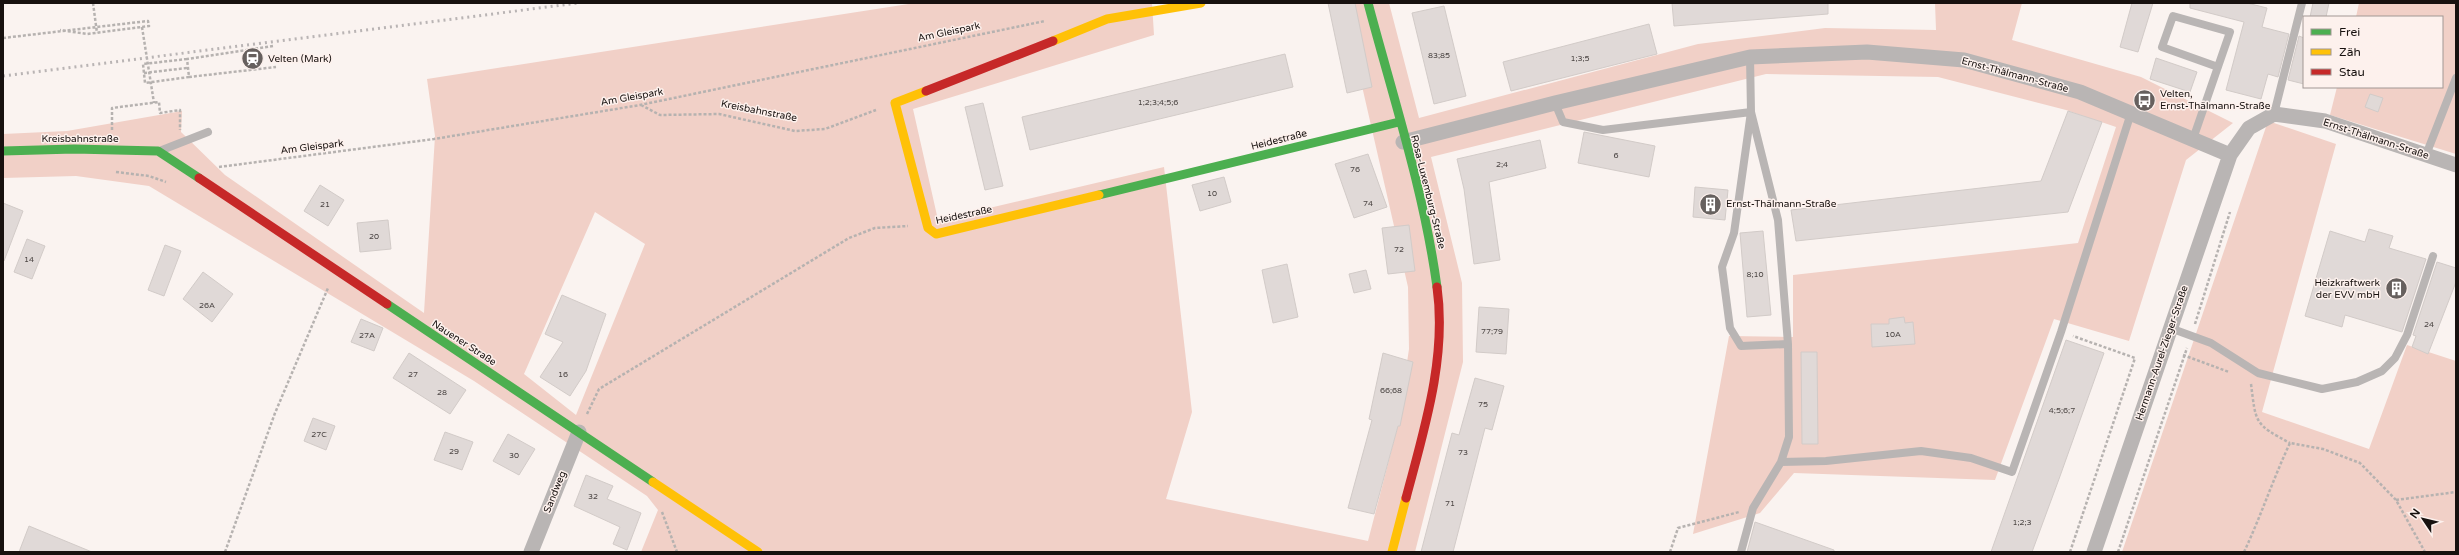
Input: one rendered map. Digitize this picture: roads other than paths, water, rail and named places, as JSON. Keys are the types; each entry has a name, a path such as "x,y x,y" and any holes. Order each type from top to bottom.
{"street":[{"name":"Heidestraße","path":"1201,3 1107,19 895,103 928,228 936,234 1399,122"},
{"name":"Rosa-Luxemburg-Straße","path":"1368,3 1432,249 1438,293 1438,360 1427,418 1392,552"},
{"name":"Ernst-Thälmann-Straße","path":"1403,142 1555,103 1750,57 1867,52 1964,60 2080,92 2230,155"},
{"path":"2230,155 2249,128 2274,114"},
{"name":"Ernst-Thälmann-Straße","path":"2274,114 2326,121 2456,165"},
{"name":"Kreisbahnstraße","path":"3,151 74,148 158,151"},
{"name":"Nauener Straße","path":"158,151 337,273 758,552"},
{"name":"Hermann-Aurel-Zieger-Straße","path":"2094,552 2230,155"},
{"name":"Sandweg","path":"531,552 578,432"}],"lane":[{"path":"2274,114 2302,3"},
{"path":"2193,139 2218,67 2230,32 2173,16 2162,47 2218,67"},
{"path":"1750,57 1751,112 1734,232 1722,267 1730,328 1740,346 1788,344"},
{"path":"2426,155 2456,78"},
{"path":"1555,103 1562,122 1603,130 1751,112"},
{"path":"1740,552 1753,508 1781,462 1789,437 1788,344 1778,220 1751,112"},
{"path":"1781,462 1826,461 1921,451 1971,458 2012,472 2061,332 2131,113"},
{"path":"158,151 208,132"},
{"path":"2170,328 2211,343 2258,373 2322,389 2357,382 2382,371 2395,358 2407,335 2433,256"}],"railway":[{"path":"3,76 579,3"}],"place":[{"name":"Velten (Mark)","path":"252,59"},
{"name":"Velten, Ernst-Thälmann-Straße","path":"2144,100"},
{"name":"Ernst-Thälmann-Straße","path":"1710,204"},
{"name":"Heizkraftwerk der EVV mbH","path":"2396,289"}]}
